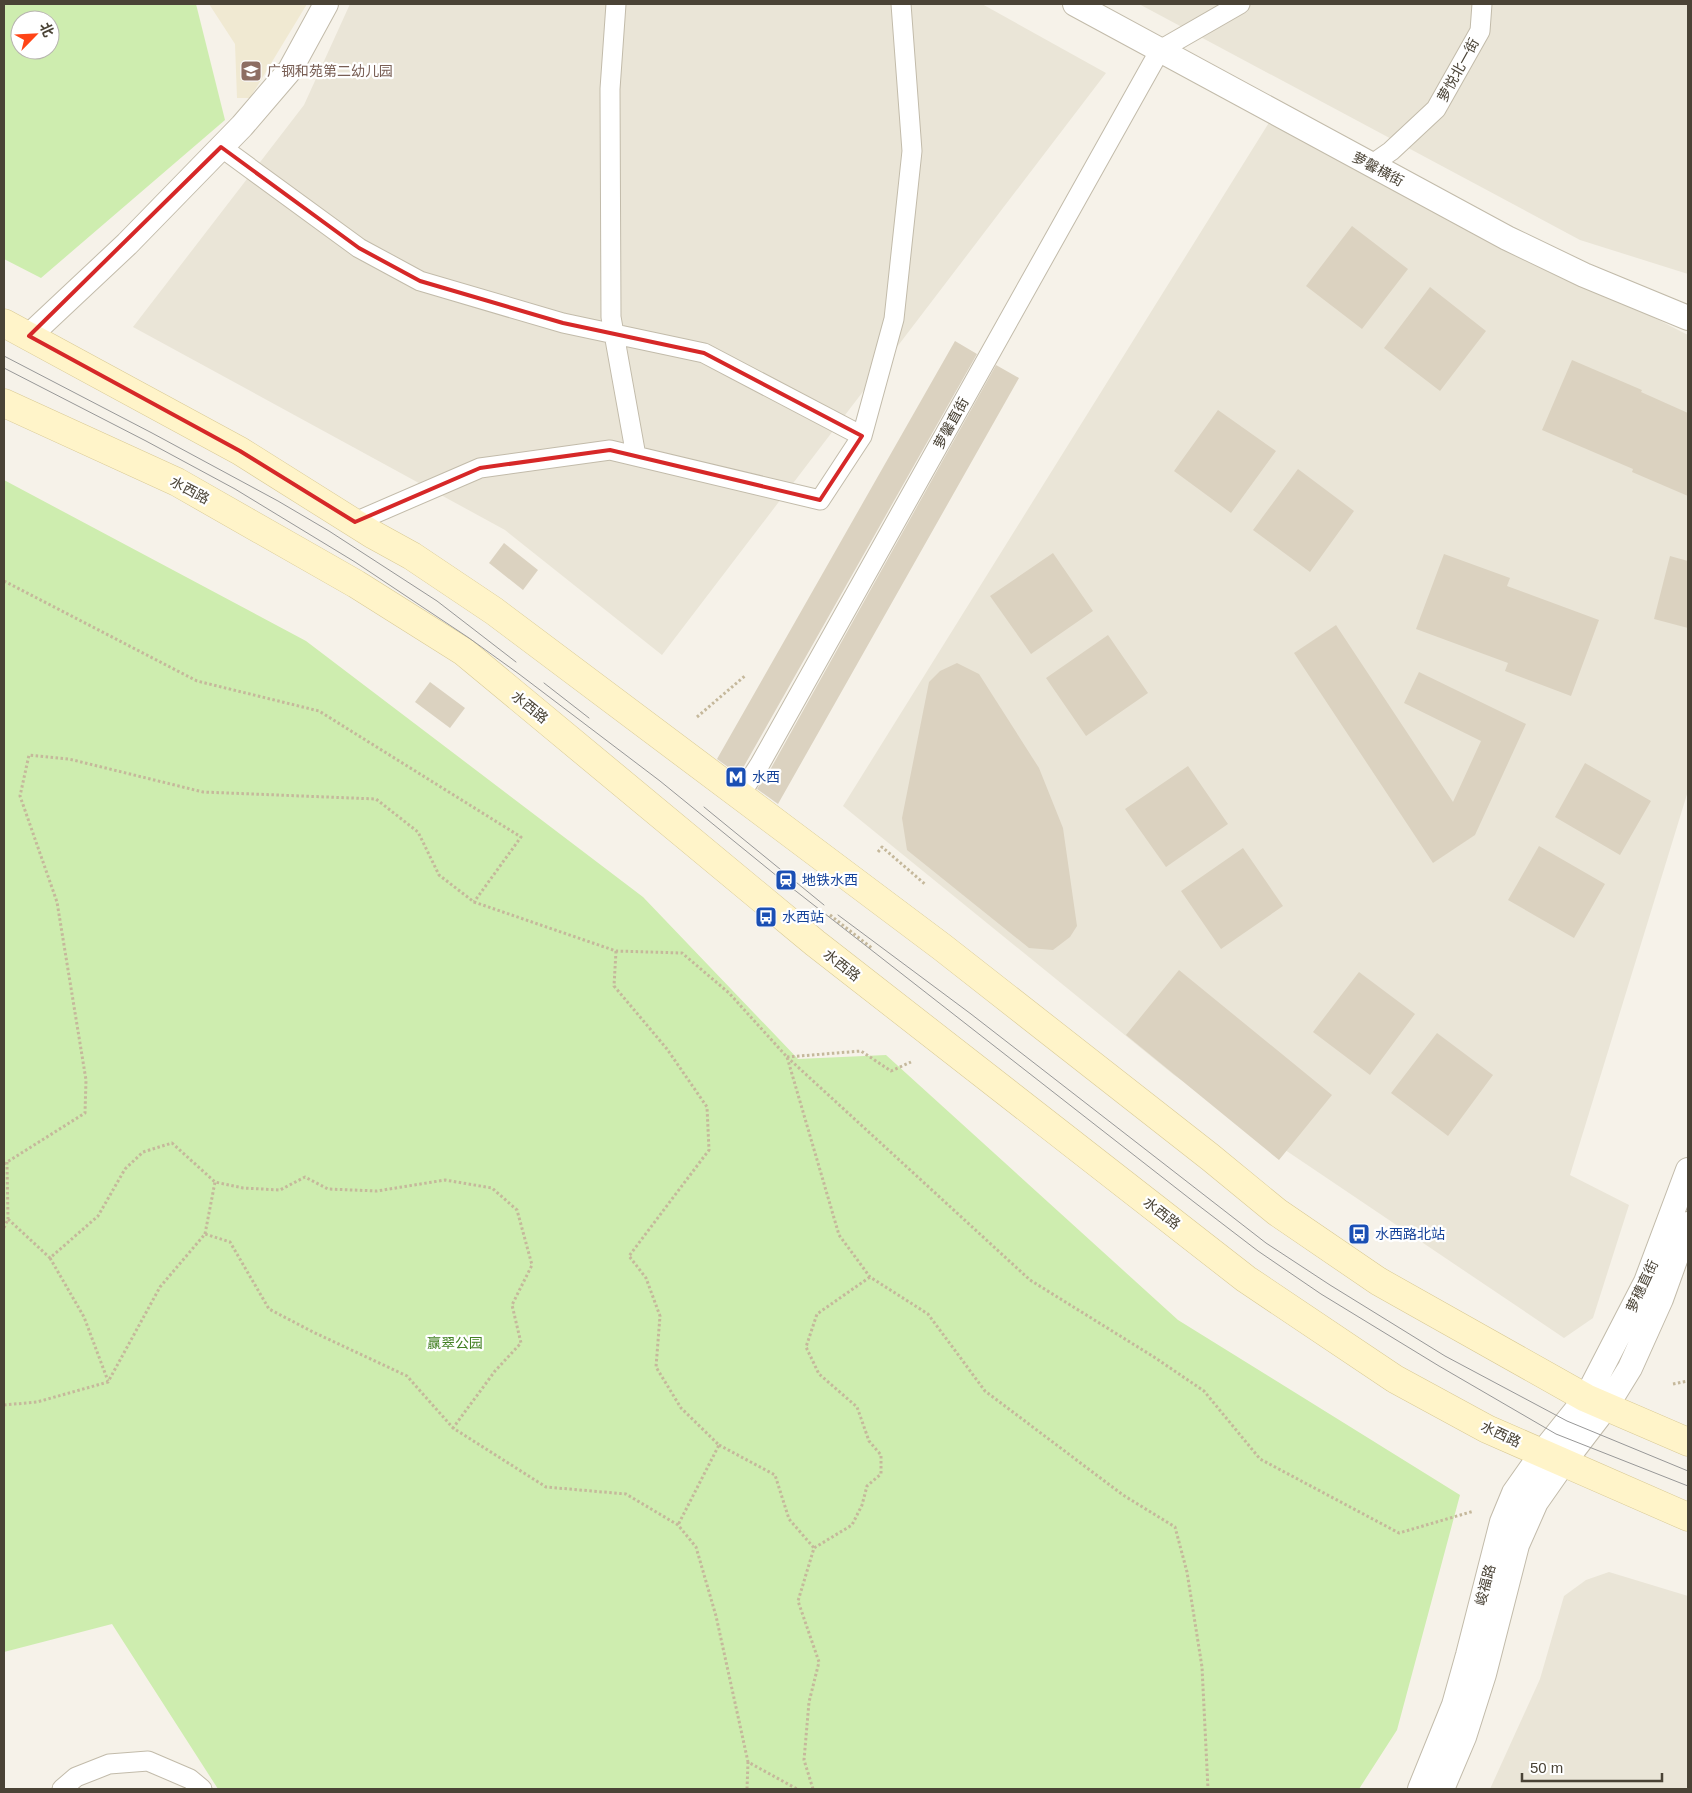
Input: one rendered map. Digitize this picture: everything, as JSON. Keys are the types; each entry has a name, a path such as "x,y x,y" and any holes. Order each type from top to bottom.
{"main road":[{"path":"4,324 240,451 412,556 494,611 950,953 1277,1212 1378,1282 1596,1402 1688,1442"},
{"name":"水西路","path":"4,403 177,482 356,584 464,652 815,943 1246,1279 1395,1379 1487,1429 1688,1517"}],"street":[{"path":"28,336 127,244 242,126 290,70 326,4"},
{"path":"616,4 610,89 611,317 636,456"},
{"path":"355,522 480,468 610,450 820,500 862,436 894,319 912,151 901,4"},
{"name":"萝馨横街","path":"1075,4 1544,257 1688,318"},
{"path":"1160,50 1240,4"},
{"name":"萝悦北一街","path":"1371,165 1391,151 1436,110 1480,31 1482,4"},
{"name":"萝馨直街","path":"740,795 760,764 1160,50"},
{"path":"221,147 359,248 420,280 563,323 704,353 862,436"},
{"name":"萝穗直街","path":"1596,1402 1646,1282 1688,1170"},
{"name":"萝穗直街","path":"1596,1402 1630,1368 1661,1299 1688,1224"},
{"name":"峻福路","path":"1420,1789 1454,1705 1502,1522 1514,1493 1553,1458 1596,1402"},
{"name":"峻福路","path":"1442,1789 1464,1736 1484,1674 1517,1545 1553,1458"},
{"path":"62,1789 76,1778 109,1764 148,1761 190,1779 202,1789"}],"path":[{"path":"4,581 197,682 319,711 522,837 474,902"},
{"path":"697,717 746,675"},
{"path":"4,1228 8,1219 6,1163 86,1113 86,1080 57,902 20,796 30,755 69,759 203,792 376,799 418,832 439,875 474,902 616,951 682,953 730,993 787,1057 1030,1280 1154,1357 1204,1391 1260,1459 1399,1532 1474,1511"},
{"path":"878,852 882,847 926,885"},
{"path":"830,915 873,949"},
{"path":"616,951 614,986 667,1049 706,1108 709,1150 629,1256 646,1278 660,1316 656,1367 682,1408 719,1445 775,1475 788,1519 814,1548"},
{"path":"787,1057 861,1051 891,1071 910,1062"},
{"path":"787,1057 838,1235 870,1277 928,1314 985,1391 1123,1494 1175,1527 1187,1572 1202,1667 1208,1789"},
{"path":"50,1258 98,1216 125,1169 143,1152 172,1144 215,1182 243,1188 280,1190 305,1177 328,1189 377,1191 444,1180 492,1188 516,1210 532,1265 512,1306 520,1343 494,1371 453,1428"},
{"path":"4,1405 37,1402 108,1382 160,1287 205,1234 215,1182"},
{"path":"8,1219 50,1258 84,1316 108,1382"},
{"path":"205,1234 230,1242 269,1309 407,1376 453,1428 546,1487 626,1494 678,1525 696,1546 716,1616 748,1762 747,1789"},
{"path":"813,1789 804,1760 809,1702 819,1662 798,1601 814,1548 852,1525 862,1505 867,1486 881,1474 881,1455 869,1441 857,1407 819,1374 806,1347 817,1314 870,1277"},
{"path":"1673,1384 1688,1381"},
{"path":"678,1525 719,1445"},
{"path":"748,1762 797,1789"}],"highlighted area":[{"path":"221,147 359,248 420,281 563,323 704,353 862,436 820,500 610,450 480,468 355,522 240,451 29,336"}],"shaded area":[{"name":"广钢和苑第二幼儿园","path":"209,4 307,4 250,98 237,98 235,44"},
{"path":"350,4 982,4 1106,73 662,655 505,530 133,327 304,105"},
{"path":"1139,4 1688,4 1688,274 1580,240"},
{"path":"1270,121 1688,335 1688,791 1570,1175 1629,1205 1593,1318 1564,1338 1174,1075 843,806"},
{"path":"1609,1572 1688,1596 1688,1789 1490,1789 1540,1679 1564,1596 1586,1580"}],"green space":[{"path":"4,4 196,4 225,120 41,278 4,259"},
{"name":"赢翠公园","path":"4,480 306,641 643,897 798,1059 886,1055 1178,1320 1460,1495 1397,1730 1359,1789 218,1789 112,1624 4,1652"}],"building":[{"path":"1352,226 1408,269 1362,329 1306,286"},
{"path":"1430,287 1486,331 1440,391 1384,348"},
{"path":"955,341 977,354 739,775 717,759"},
{"path":"1572,360 1642,390 1641,392 1688,413 1688,496 1632,472 1633,469 1542,430"},
{"path":"996,365 1019,378 778,804 757,789 770,770"},
{"path":"1218,410 1276,451 1231,513 1174,471"},
{"path":"1298,469 1354,511 1310,572 1253,530"},
{"path":"504,543 538,570 523,590 489,563"},
{"path":"1053,553 1093,611 1031,654 990,596"},
{"path":"1444,554 1510,578 1507,586 1599,620 1571,696 1505,671 1508,663 1416,629"},
{"path":"1670,556 1688,561 1688,628 1654,619"},
{"path":"1336,625 1453,802 1481,741 1404,703 1419,672 1526,724 1475,835 1433,863 1294,653"},
{"path":"1108,635 1148,693 1086,736 1046,678"},
{"path":"957,663 979,674 1039,768 1063,828 1077,926 1070,937 1053,950 1029,948 907,850 902,818 929,682 940,671"},
{"path":"430,682 465,708 450,728 415,702"},
{"path":"1585,763 1651,801 1620,855 1555,817"},
{"path":"1188,766 1228,824 1166,867 1125,809"},
{"path":"1539,846 1605,884 1574,938 1508,900"},
{"path":"1243,848 1283,906 1221,949 1181,891"},
{"path":"1179,970 1332,1095 1279,1160 1126,1035"},
{"path":"1359,972 1415,1014 1370,1075 1313,1032"},
{"path":"1437,1033 1493,1075 1448,1136 1391,1093"}],"tram line":[{"path":"4,356 152,433 278,501 329,531 437,601 516,662"},
{"path":"4,368 235,489 355,562 469,638 660,781 783,881 1194,1202 1258,1251 1321,1294 1556,1434 1688,1486"},
{"path":"544,683 589,718"},
{"path":"704,807 824,905"},
{"path":"838,915 971,1014 1266,1243 1330,1285 1445,1356 1567,1421 1688,1471"}],"place":[{"name":"广钢和苑第二幼儿园","path":"251,71"},
{"name":"水西","path":"736,777"},
{"name":"地铁水西","path":"786,880"},
{"name":"水西站","path":"766,917"},
{"name":"水西路北站","path":"1359,1234"}]}
